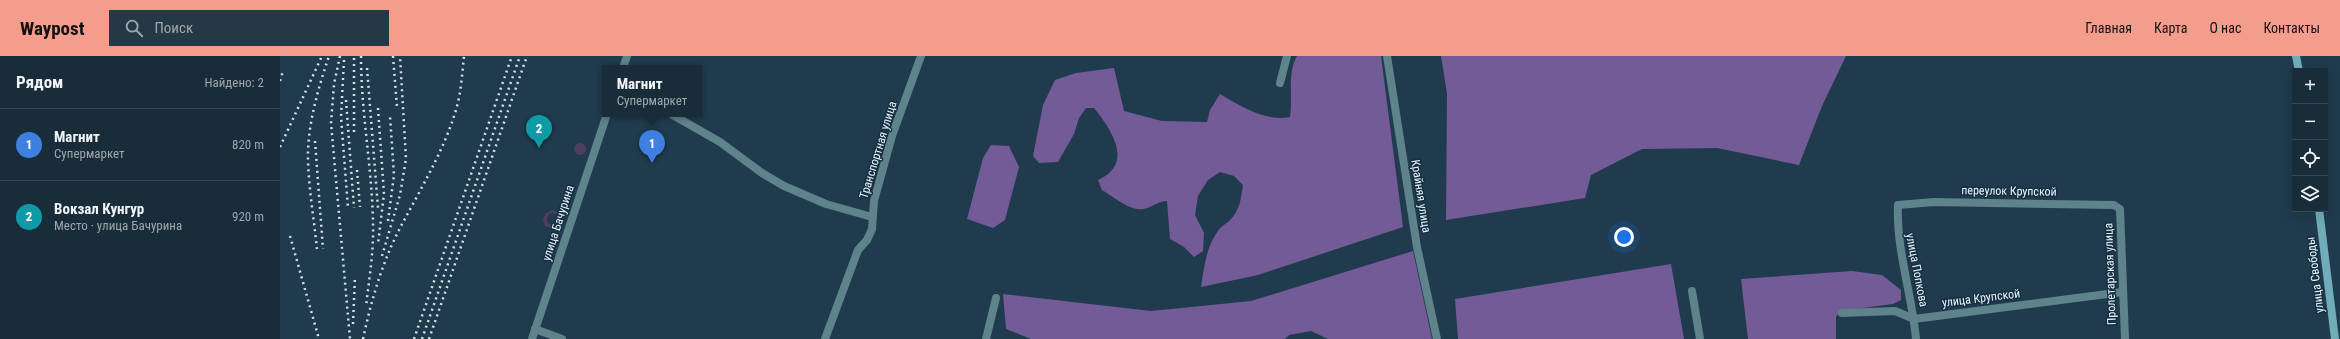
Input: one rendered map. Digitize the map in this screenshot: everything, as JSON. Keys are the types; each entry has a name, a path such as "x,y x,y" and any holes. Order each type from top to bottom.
{"main road":[{"path":"2296,56 2298,68"},
{"name":"улица Свободы","path":"2320,212 2334,339"}],"street":[{"name":"Транспортная улица","path":"825,339 858,250 867,240 872,228 874,201 892,136 921,56"},
{"path":"1280,83 1287,56"},
{"name":"Крайняя улица","path":"1387,56 1417,247 1438,339"},
{"name":"улица Бачурина","path":"532,339 605,117"},
{"path":"676,117 720,142 773,180 826,204 872,217"},
{"name":"переулок Крупской","path":"1898,205 1934,202 2114,205 2120,209"},
{"name":"улица Попкова","path":"1898,205 1897,227 1914,319 1916,339"},
{"name":"Пролетарская улица","path":"2120,209 2125,339"},
{"path":"1692,291 1700,339"},
{"name":"улица Крупской","path":"1914,319 2123,292"},
{"path":"986,339 996,298"},
{"path":"1842,313 1895,311 1914,319"},
{"path":"535,329 562,339"}],"shaded area":[{"path":"1297,56 1381,56 1403,227 1258,275 1201,287 1206,258 1214,237 1219,229 1230,220 1240,204 1243,185 1234,176 1220,172 1208,180 1198,196 1195,215 1204,233 1203,251 1194,257 1184,247 1170,239 1167,201 1159,202 1147,208 1136,209 1124,204 1102,190 1098,180 1109,173 1115,165 1117,156 1116,146 1112,136 1101,116 1094,108 1086,108 1079,118 1074,134 1058,162 1039,163 1033,156 1043,105 1055,80 1076,73 1114,68 1124,111 1162,121 1207,122 1210,110 1220,94 1254,112 1281,118 1290,117 1291,77 1294,62"},
{"path":"1441,56 1846,56 1822,106 1799,165 1717,148 1642,149 1591,175 1585,198 1446,220 1447,94"},
{"path":"578,143 582,143 586,149 582,155 578,155 574,151 574,147"},
{"path":"991,145 1009,146 1019,167 1005,220 993,228 967,219 983,158"},
{"path":"552,210 560,213 563,220 560,226 553,229 545,226 543,219 545,214","holes":["549,214 557,214 559,218 557,224 553,225 548,223 547,220"]},
{"path":"1413,251 1432,339 1328,339 1311,331 1289,335 1285,339 1031,339 1006,329 1003,294 1151,311 1251,301"},
{"path":"1671,264 1684,339 1458,339 1455,299"},
{"path":"1852,271 1882,275 1901,290 1901,300 1893,304 1840,311 1836,317 1836,339 1748,339 1741,279"}],"railway":[{"path":"280,147 322,56"},
{"path":"317,249 309,183 308,148 311,121 329,56"},
{"path":"340,56 334,84 331,123 350,339"},
{"path":"354,56 354,132"},
{"path":"361,56 361,77 371,181 373,223 372,254 366,307"},
{"path":"393,56 397,107"},
{"path":"382,256 400,195 406,159 400,56"},
{"path":"363,339 369,311 386,258 398,232 437,159 450,129 459,99 464,56"},
{"path":"414,339 512,56"},
{"path":"422,339 520,56"},
{"path":"429,339 527,56"},
{"path":"344,60 341,117 348,208"},
{"path":"367,68 378,208"},
{"path":"280,81 283,71"},
{"path":"346,100 354,208"},
{"path":"378,108 384,194 378,244"},
{"path":"388,221 394,175 390,116"},
{"path":"315,141 323,249"},
{"path":"357,170 360,207"},
{"path":"290,236 319,339"},
{"path":"353,324 355,276"}],"place":[{"name":"Вокзал Кунгур","path":"539,148"},
{"name":"Магнит","path":"652,163"}]}
